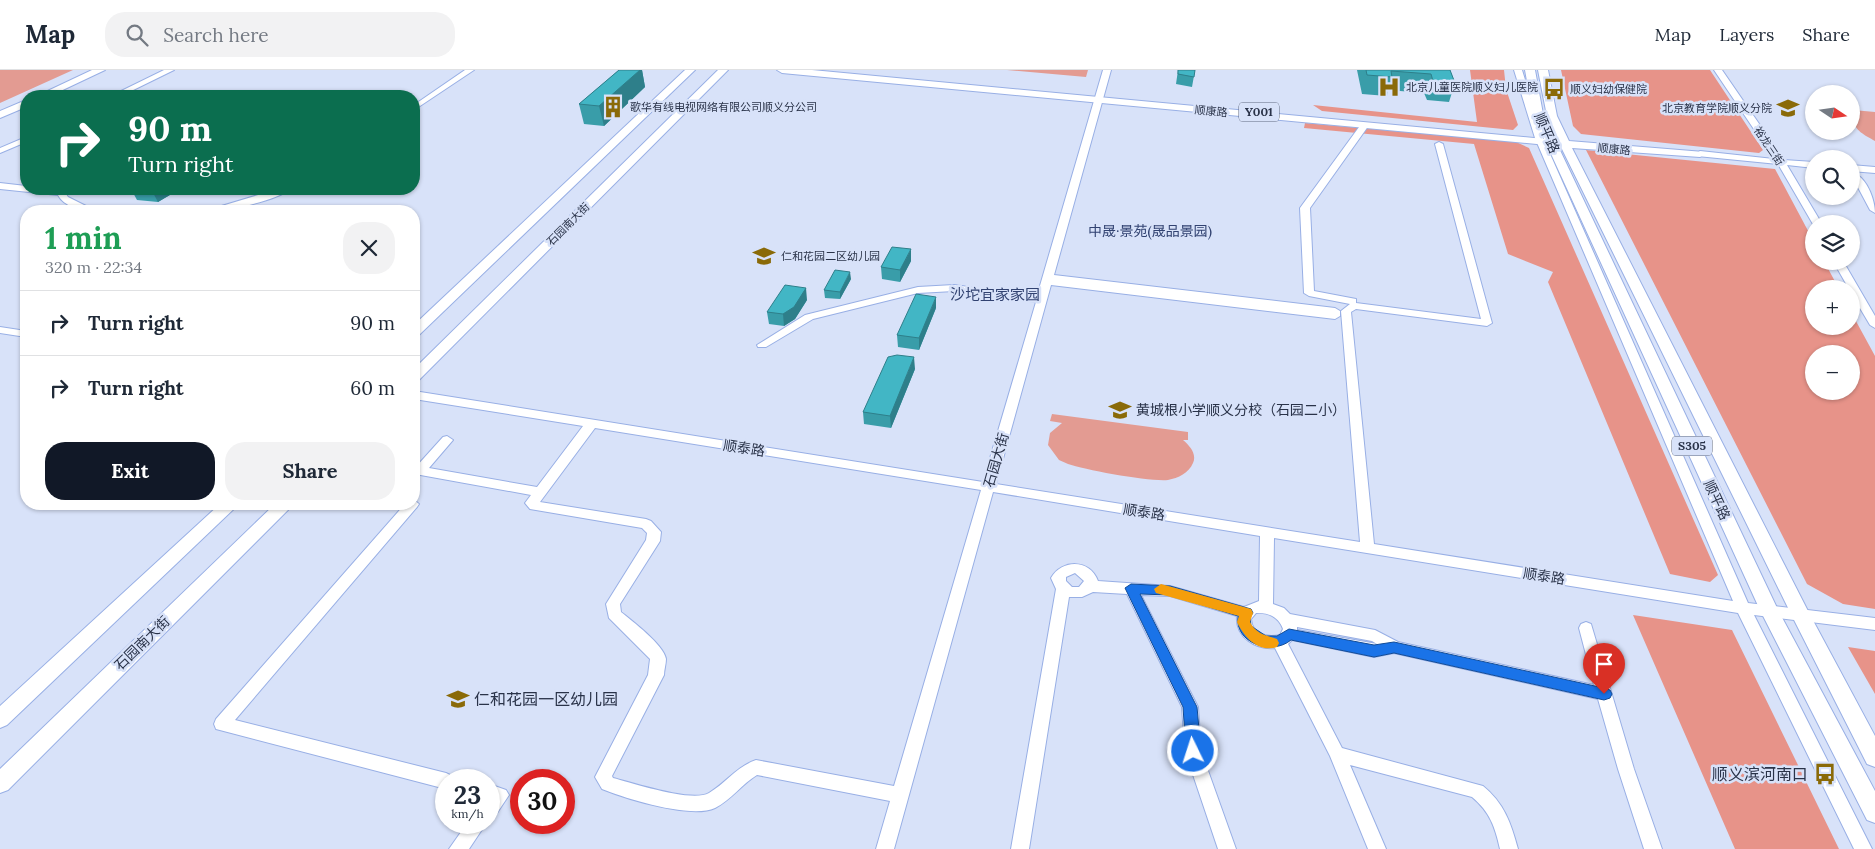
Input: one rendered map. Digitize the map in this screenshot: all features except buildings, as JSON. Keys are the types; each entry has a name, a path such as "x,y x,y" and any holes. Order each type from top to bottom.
{"main road":[{"path":"55,90 100,70"},
{"name":"石园南大街","path":"420,326 690,70"},
{"name":"石园南大街","path":"420,371 723,70"},
{"name":"顺康路","path":"782,70 1551,141"},
{"name":"顺康路","path":"819,70 1365,125 1700,154"},
{"name":"顺平路","path":"1530,70 1538,114 1769,610 1875,813"},
{"name":"顺平路","path":"1543,70 1552,116 1551,141 1875,757"},
{"path":"0,115 20,106"},
{"path":"0,719 224,510"},
{"name":"石园南大街","path":"0,783 279,510"}],"street":[{"path":"128,90 170,70"},
{"path":"420,104 470,70"},
{"name":"石园大街","path":"885,849 1107,70"},
{"path":"1518,70 1551,141 1743,608 1863,849"},
{"name":"裕龙三街","path":"1718,70 1781,162 1812,215"},
{"path":"1352,301 1309,293 1305,208 1365,125"},
{"path":"0,151 20,141"},
{"path":"1367,547 1346,311 1354,306 1487,322 1439,144"},
{"name":"顺康路","path":"1700,154 1805,164"},
{"path":"1860,169 1875,170"},
{"path":"1860,185 1875,210"},
{"path":"0,186 20,188"},
{"path":"63,195 64,199 78,205"},
{"path":"237,205 269,195"},
{"path":"1843,270 1875,325"},
{"path":"1047,279 1335,314"},
{"path":"762,344 810,317 918,290 954,288 1041,300"},
{"path":"0,330 20,333"},
{"name":"顺泰路","path":"420,396 1743,608 1875,624"},
{"path":"592,423 532,503 535,506 646,524 654,532 653,540 613,604 614,614 651,648 658,658 656,675 603,776 608,784 691,804 707,803 726,792 741,774 756,767 900,795"},
{"path":"420,470 447,440"},
{"path":"420,471 541,492"},
{"path":"406,510 222,724 435,778"},
{"path":"1266,607 1267,531"},
{"path":"1020,849 1063,589 1058,578 1067,569 1074,568 1088,574 1090,586"},
{"path":"1063,589 1069,592 1082,592 1090,586 1170,590 1246,613"},
{"path":"1131,588 1190,707 1193,751 1228,849"},
{"path":"1377,849 1337,754 1284,638 1289,624 1281,613 1266,607 1251,609 1246,613 1243,622 1249,633 1264,642 1284,638 1374,651 1394,647"},
{"path":"1286,619 1375,636 1394,647 1604,694"},
{"path":"1586,628 1626,769 1653,849"},
{"path":"1337,754 1477,791 1494,805 1502,822 1509,849"},
{"path":"458,849 470,834"}],"shaded area":[{"path":"0,70 73,70 29,90 20,90 20,94 0,103"},
{"path":"1007,70 1088,70 1086,77"},
{"path":"1470,70 1504,70 1506,89 1518,125 1513,130 1322,111 1313,105 1477,122"},
{"path":"1561,70 1710,70 1763,150 1759,153 1581,134 1573,126"},
{"path":"1860,111 1875,112 1875,141 1861,132"},
{"path":"1305,123 1516,142 1529,148 1718,575 1710,582 1670,574 1548,282 1553,272 1508,254 1474,144 1304,128"},
{"path":"1586,150 1775,169 1805,225 1805,270 1829,270 1834,280 1805,280 1805,335 1860,335 1860,328 1875,356 1875,609 1843,604 1807,584"},
{"path":"1052,414 1188,432 1188,440 1183,440 1193,453 1193,463 1189,470 1168,480 1118,475 1068,464 1059,460 1048,445 1050,433 1062,423 1050,421"},
{"path":"1633,615 1732,630 1839,849 1735,849"},
{"path":"1848,647 1875,651 1875,694"}],"slow traffic":[{"path":"1161,589 1246,613 1243,622 1249,633 1264,642 1272,643"}],"place":[{"name":"北京儿童医院顺义妇儿医院","path":"1389,87"},
{"name":"顺义妇幼保健院","path":"1554,89"},
{"name":"歌华有线电视网络有限公司顺义分公司","path":"613,107"},
{"name":"北京教育学院顺义分院","path":"1788,108"},
{"name":"仁和花园二区幼儿园","path":"764,256"},
{"name":"黄城根小学顺义分校（石园二小）","path":"1120,410"},
{"name":"仁和花园一区幼儿园","path":"458,699"},
{"name":"顺义滨河南口","path":"1825,774"}],"district":[{"name":"中晟·景苑(晟品景园)","path":"1150,231"},
{"name":"沙坨宜家家园","path":"995,295"}],"route":[{"path":"1193,751 1190,707 1174,671 1131,588 1170,590 1246,613 1243,622 1245,627 1249,633 1264,642 1280,642 1289,634 1374,651 1394,647 1604,694"}]}
